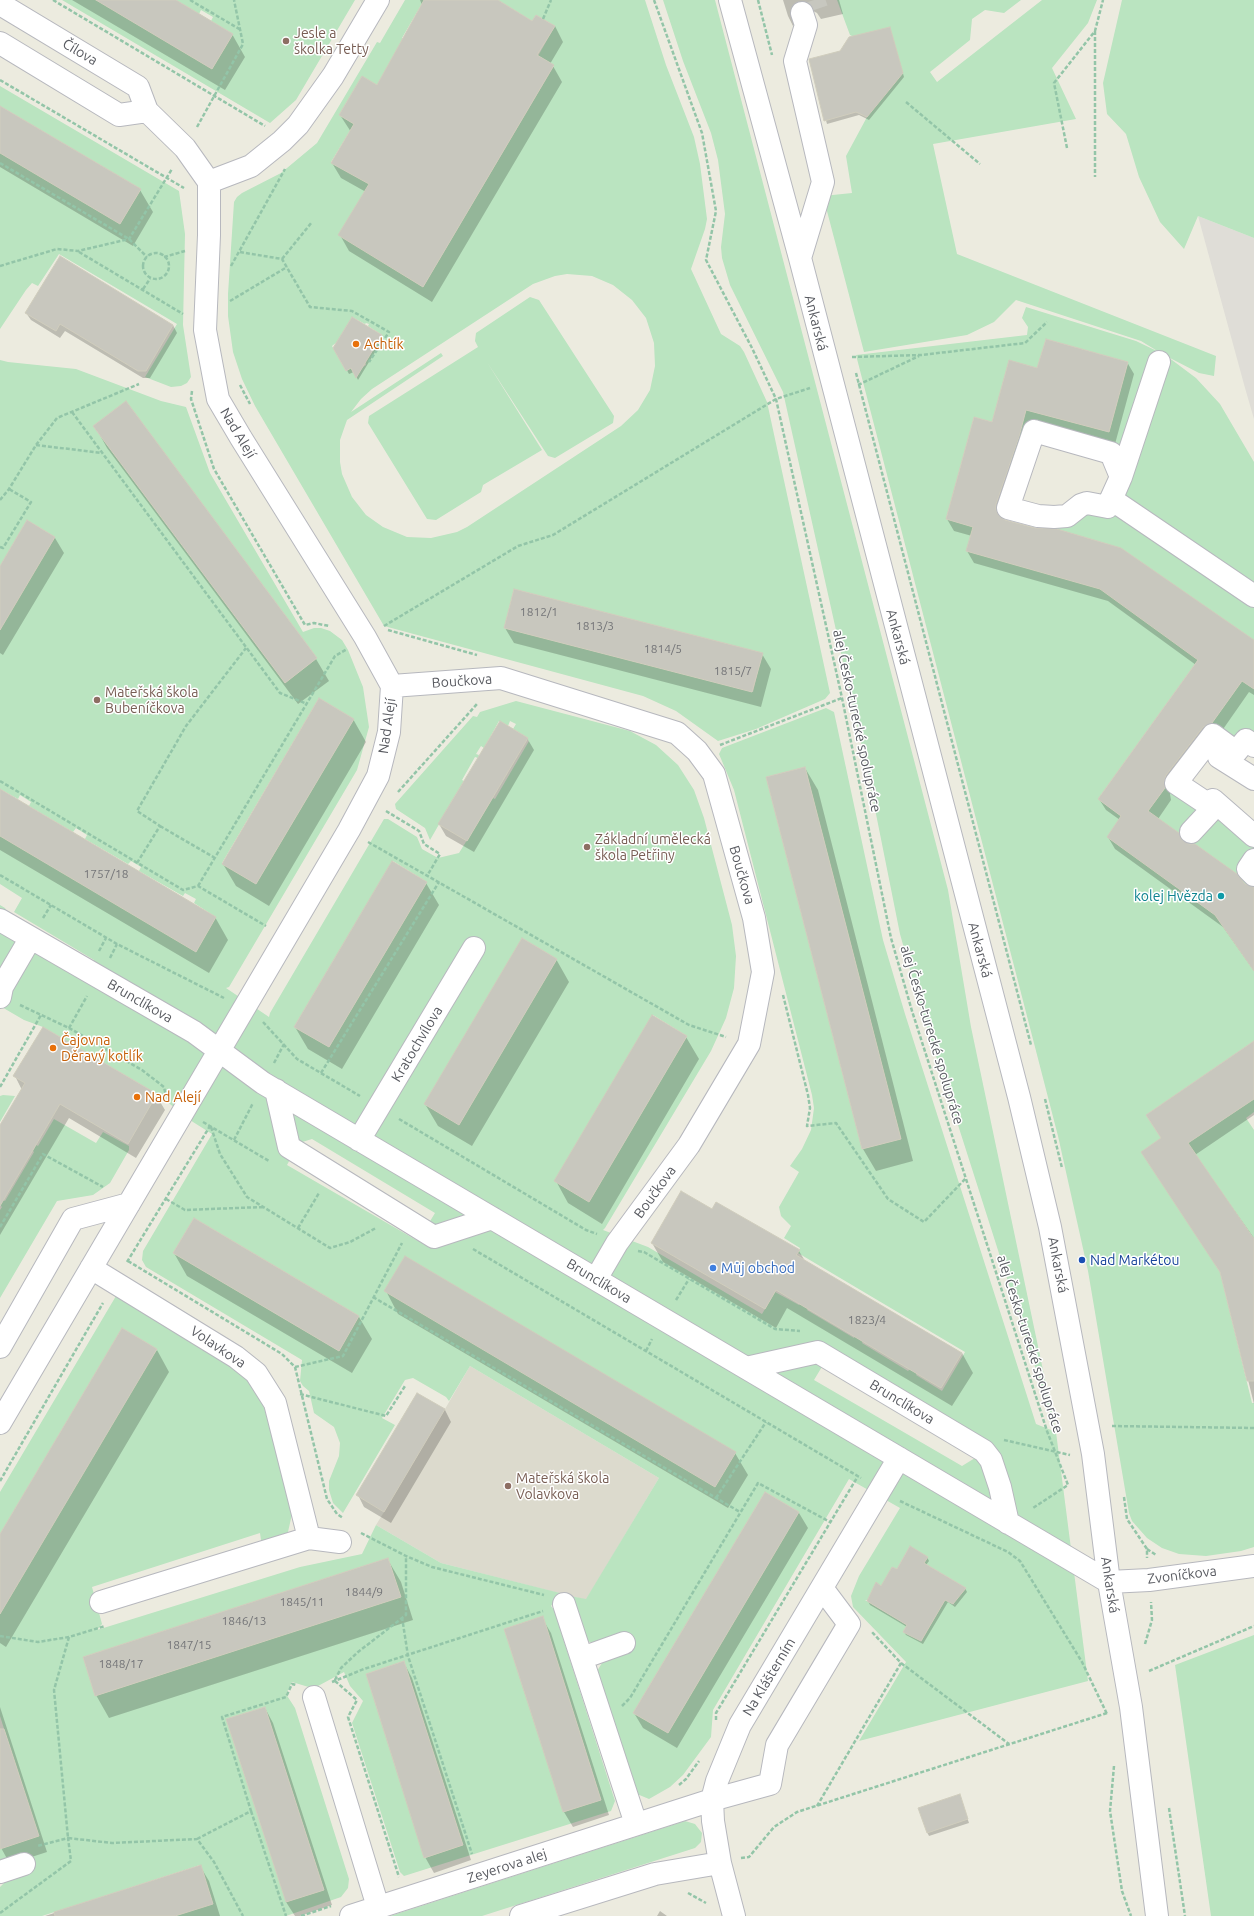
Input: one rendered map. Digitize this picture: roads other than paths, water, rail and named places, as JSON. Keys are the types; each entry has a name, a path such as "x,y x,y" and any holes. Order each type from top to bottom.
{"street":[{"path":"209,182 251,166 282,142 298,125 333,76 378,0"},
{"name":"Ankarská","path":"730,0 800,258 1019,1097 1050,1227 1093,1454 1109,1582 1131,1707 1157,1916"},
{"name":"Čílova","path":"0,4 138,87 147,111 185,148 209,182"},
{"path":"800,258 823,182 795,61 809,16"},
{"path":"0,43 119,115 147,111"},
{"name":"Nad Alejí","path":"0,1423 349,830 378,776 389,732 392,686 365,637 245,445 218,399 205,330 209,235 209,182"},
{"path":"1121,476 1111,452 1034,431 1008,508 1038,516 1067,516 1081,505 1087,503 1108,507 1121,476 1159,362"},
{"path":"1111,499 1254,596"},
{"name":"Boučkova","path":"392,686 501,678 677,733 697,751 714,774 754,918 763,972 749,1044 689,1145 618,1243 596,1279"},
{"path":"1254,746 1246,740 1236,752 1213,735 1176,783 1209,805 1213,800 1254,836"},
{"path":"1219,757 1254,779"},
{"path":"1191,832 1217,804"},
{"path":"1254,860 1248,869 1254,876"},
{"name":"Brunclíkova","path":"0,920 30,939 194,1032 276,1090 359,1140 1109,1582"},
{"path":"4,993 30,939"},
{"name":"Kratochvílova","path":"359,1140 474,948"},
{"path":"276,1090 289,1147 434,1237 492,1218"},
{"path":"0,1347 74,1219 130,1204"},
{"name":"Volavkova","path":"91,1268 236,1357 256,1374 275,1403 309,1538"},
{"name":"Brunclíkova","path":"746,1368 818,1352 984,1451 991,1460 1000,1487 1008,1523"},
{"name":"Na Klášterním","path":"734,1916 720,1863 713,1821 712,1800 717,1781 740,1725 899,1458"},
{"path":"100,1602 309,1538 344,1532"},
{"name":"Zvoníčkova","path":"1109,1582 1149,1580 1254,1566"},
{"name":"Zeyerova alej","path":"343,1911 378,1907 712,1800 770,1784 778,1745 849,1624 822,1588"},
{"path":"560,1606 582,1658 636,1824"},
{"path":"582,1658 624,1643"},
{"path":"314,1689 378,1907"},
{"path":"520,1916 655,1874 720,1863"},
{"path":"0,1872 24,1864"}],"tunnel":[{"path":"814,0 817,9"}],"place":[{"name":"Jesle a školka Tetty","path":"286,41"},
{"name":"Achtík","path":"356,344"},
{"name":"Mateřská škola Bubeníčkova","path":"97,700"},
{"name":"Základní umělecká škola Petřiny","path":"587,847"},
{"name":"kolej Hvězda","path":"1221,896"},
{"name":"Čajovna Děravý kotlík","path":"53,1048"},
{"name":"Nad Alejí","path":"137,1097"},
{"name":"Nad Markétou","path":"1082,1260"},
{"name":"Můj obchod","path":"713,1268"},
{"name":"Mateřská škola Volavkova","path":"508,1486"}]}
